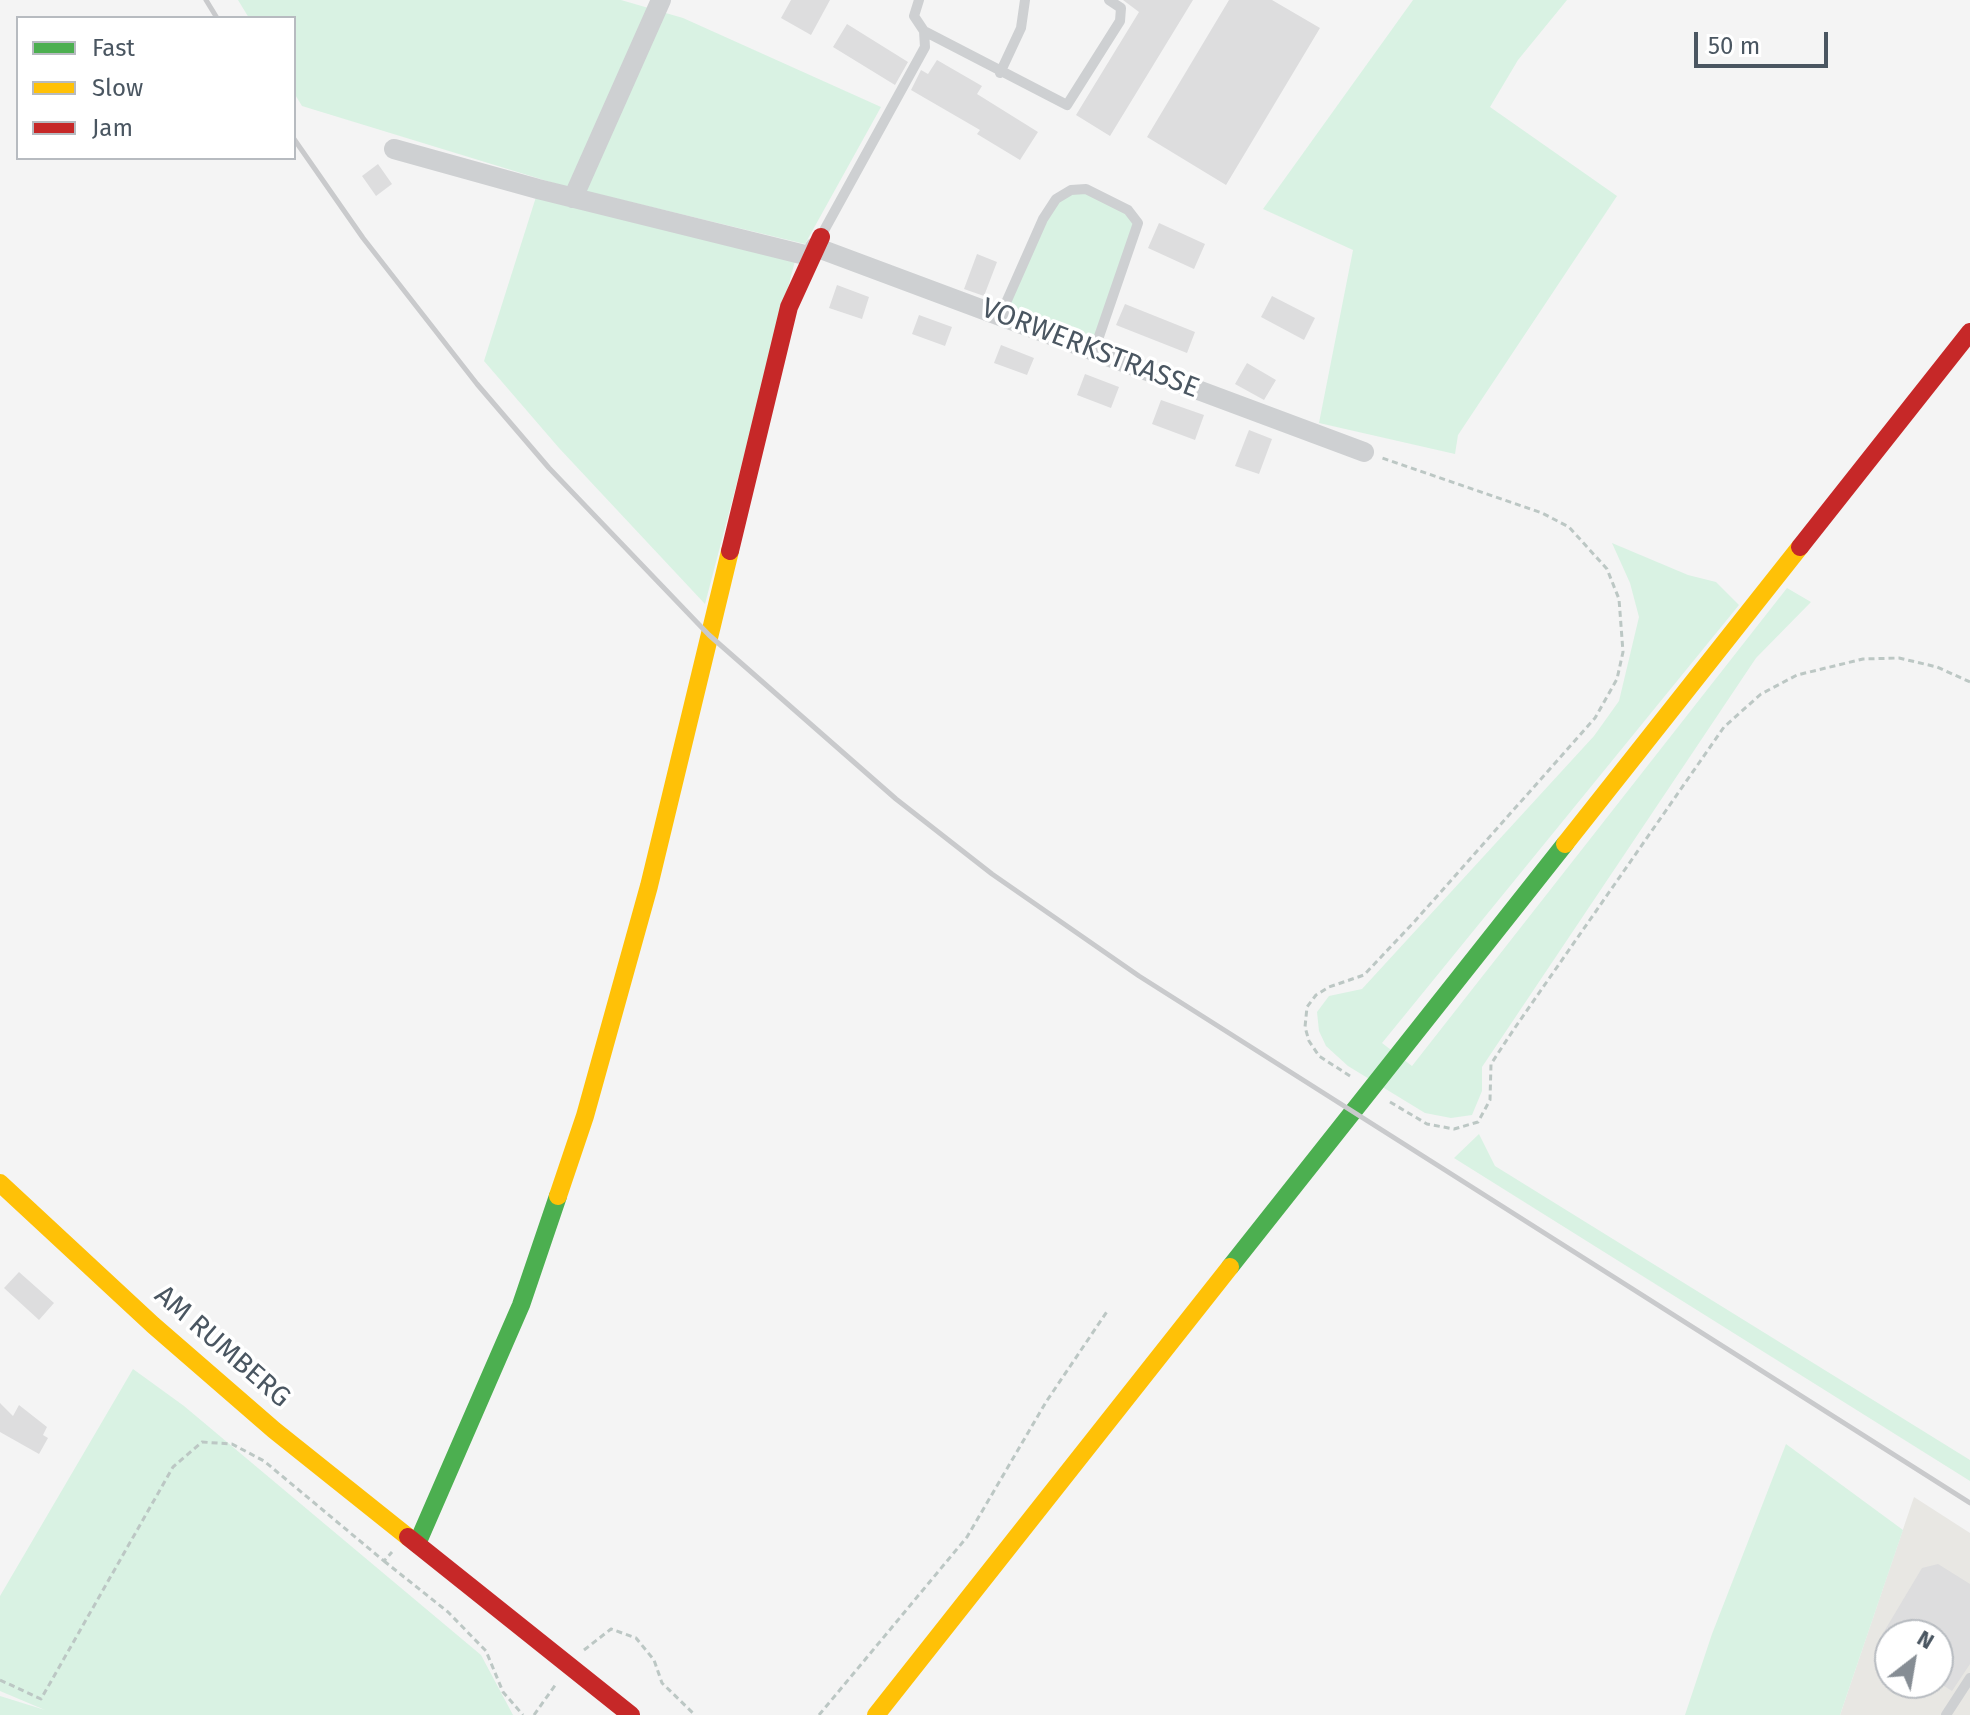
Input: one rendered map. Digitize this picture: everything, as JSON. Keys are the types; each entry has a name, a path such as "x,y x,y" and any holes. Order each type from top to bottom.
{"main road":[{"path":"411,1539 521,1305 585,1116 649,886 789,307 815,246"},
{"path":"876,1715 1970,332"},
{"name":"AM RUMBERG","path":"0,1183 153,1325 411,1539 631,1715"}],"street":[{"path":"573,198 661,0"},
{"name":"VORWERKSTRASSE","path":"394,149 573,198 815,246 1364,452"}],"lane":[{"path":"919,0 914,16 924,31 1067,105 1120,21 1121,8 1109,0"},
{"path":"1000,73 1021,28 1025,0"},
{"path":"815,246 925,47 924,31"},
{"path":"1001,314 1043,219 1056,199 1071,190 1086,189 1128,210 1138,223 1094,351"},
{"path":"1946,1715 1970,1678"}],"path":[{"path":"1354,1080 1319,1056 1309,1041 1305,1027 1307,1007 1316,995 1329,987 1364,975 1595,718 1617,679 1623,629 1619,599 1607,569 1569,527 1542,513 1364,452"},
{"path":"1383,1099 1427,1124 1454,1129 1478,1122 1490,1100 1491,1064 1514,1029 1724,727 1761,694 1797,675 1863,659 1899,658 1937,667 1970,682"},
{"path":"819,1715 967,1537 1046,1402 1108,1310"},
{"path":"0,1680 41,1699 173,1467 202,1442 232,1444 264,1461 448,1612 486,1651 503,1692 523,1715"},
{"path":"384,1561 411,1539"},
{"path":"534,1715 569,1666 589,1644 611,1629 636,1638 654,1660 662,1683 695,1715"}],"shaded area":[{"path":"1914,1497 1970,1533 1970,1715 1840,1715"}],"green space":[{"path":"238,0 621,0 683,18 881,107 805,244 560,185 302,106 296,96 296,16 248,16"},
{"path":"1413,0 1567,0 1518,60 1490,107 1617,196 1458,435 1455,454 1319,423 1353,250 1263,209"},
{"path":"1086,189 1128,210 1138,223 1094,351 1001,314 1056,199"},
{"path":"536,197 795,261 705,604 559,448 484,361"},
{"path":"1612,543 1688,575 1716,582 1739,605 1382,1043 1412,1066 1787,588 1811,602 1756,658 1482,1067 1482,1091 1472,1115 1451,1118 1425,1113 1348,1066 1326,1046 1319,1031 1317,1012 1329,996 1362,989 1594,736 1619,701 1639,617 1630,583"},
{"path":"1479,1134 1495,1166 1970,1460 1970,1481 1454,1158"},
{"path":"133,1369 184,1406 481,1655 513,1715 0,1715 0,1696 45,1710 0,1691 0,1596"},
{"path":"1786,1444 1903,1530 1840,1715 1685,1715 1712,1634"}],"building":[{"path":"791,0 830,0 811,35 781,18"},
{"path":"1123,0 1193,0 1110,136 1076,115 1139,12"},
{"path":"1229,0 1272,0 1320,28 1226,185 1147,137"},
{"path":"847,24 908,62 895,85 833,47"},
{"path":"937,60 982,86 977,94 1038,132 1020,160 977,134 980,130 911,90 921,70 928,74"},
{"path":"378,164 392,184 376,196 362,176"},
{"path":"1159,223 1205,244 1194,269 1148,248"},
{"path":"977,254 997,262 984,296 964,289"},
{"path":"837,285 869,297 862,319 829,308"},
{"path":"1272,296 1315,318 1304,340 1261,317"},
{"path":"1125,304 1195,332 1187,353 1116,325"},
{"path":"919,315 952,327 945,346 912,334"},
{"path":"1001,345 1034,358 1027,375 994,363"},
{"path":"1247,363 1276,380 1264,400 1235,384"},
{"path":"1085,374 1119,387 1111,408 1077,395"},
{"path":"1161,400 1204,415 1195,440 1152,424"},
{"path":"1249,430 1272,439 1259,474 1235,466"},
{"path":"19,1272 54,1303 39,1320 4,1288"},
{"path":"0,1403 13,1416 19,1405 47,1427 43,1435 48,1438 39,1454 0,1432"},
{"path":"1938,1564 1970,1584 1970,1664 1954,1688 1954,1619 1892,1619 1922,1568"}],"railway":[{"path":"206,0 216,16"},
{"path":"296,142 363,238 477,384 549,468 709,635 896,799 992,874 1139,976 1970,1503"}],"traffic: fast":[{"path":"1230,1267 1565,844"},
{"path":"417,1544 521,1305 558,1196"}],"traffic: slow":[{"path":"1565,844 1800,547"},
{"path":"558,1196 585,1116 649,886 730,551"},
{"path":"0,1183 153,1325 274,1430 408,1537"},
{"path":"876,1715 1230,1267"}],"traffic: jam":[{"path":"730,551 789,307 821,237"},
{"path":"1800,547 1970,332"},
{"path":"408,1537 631,1715"}]}
